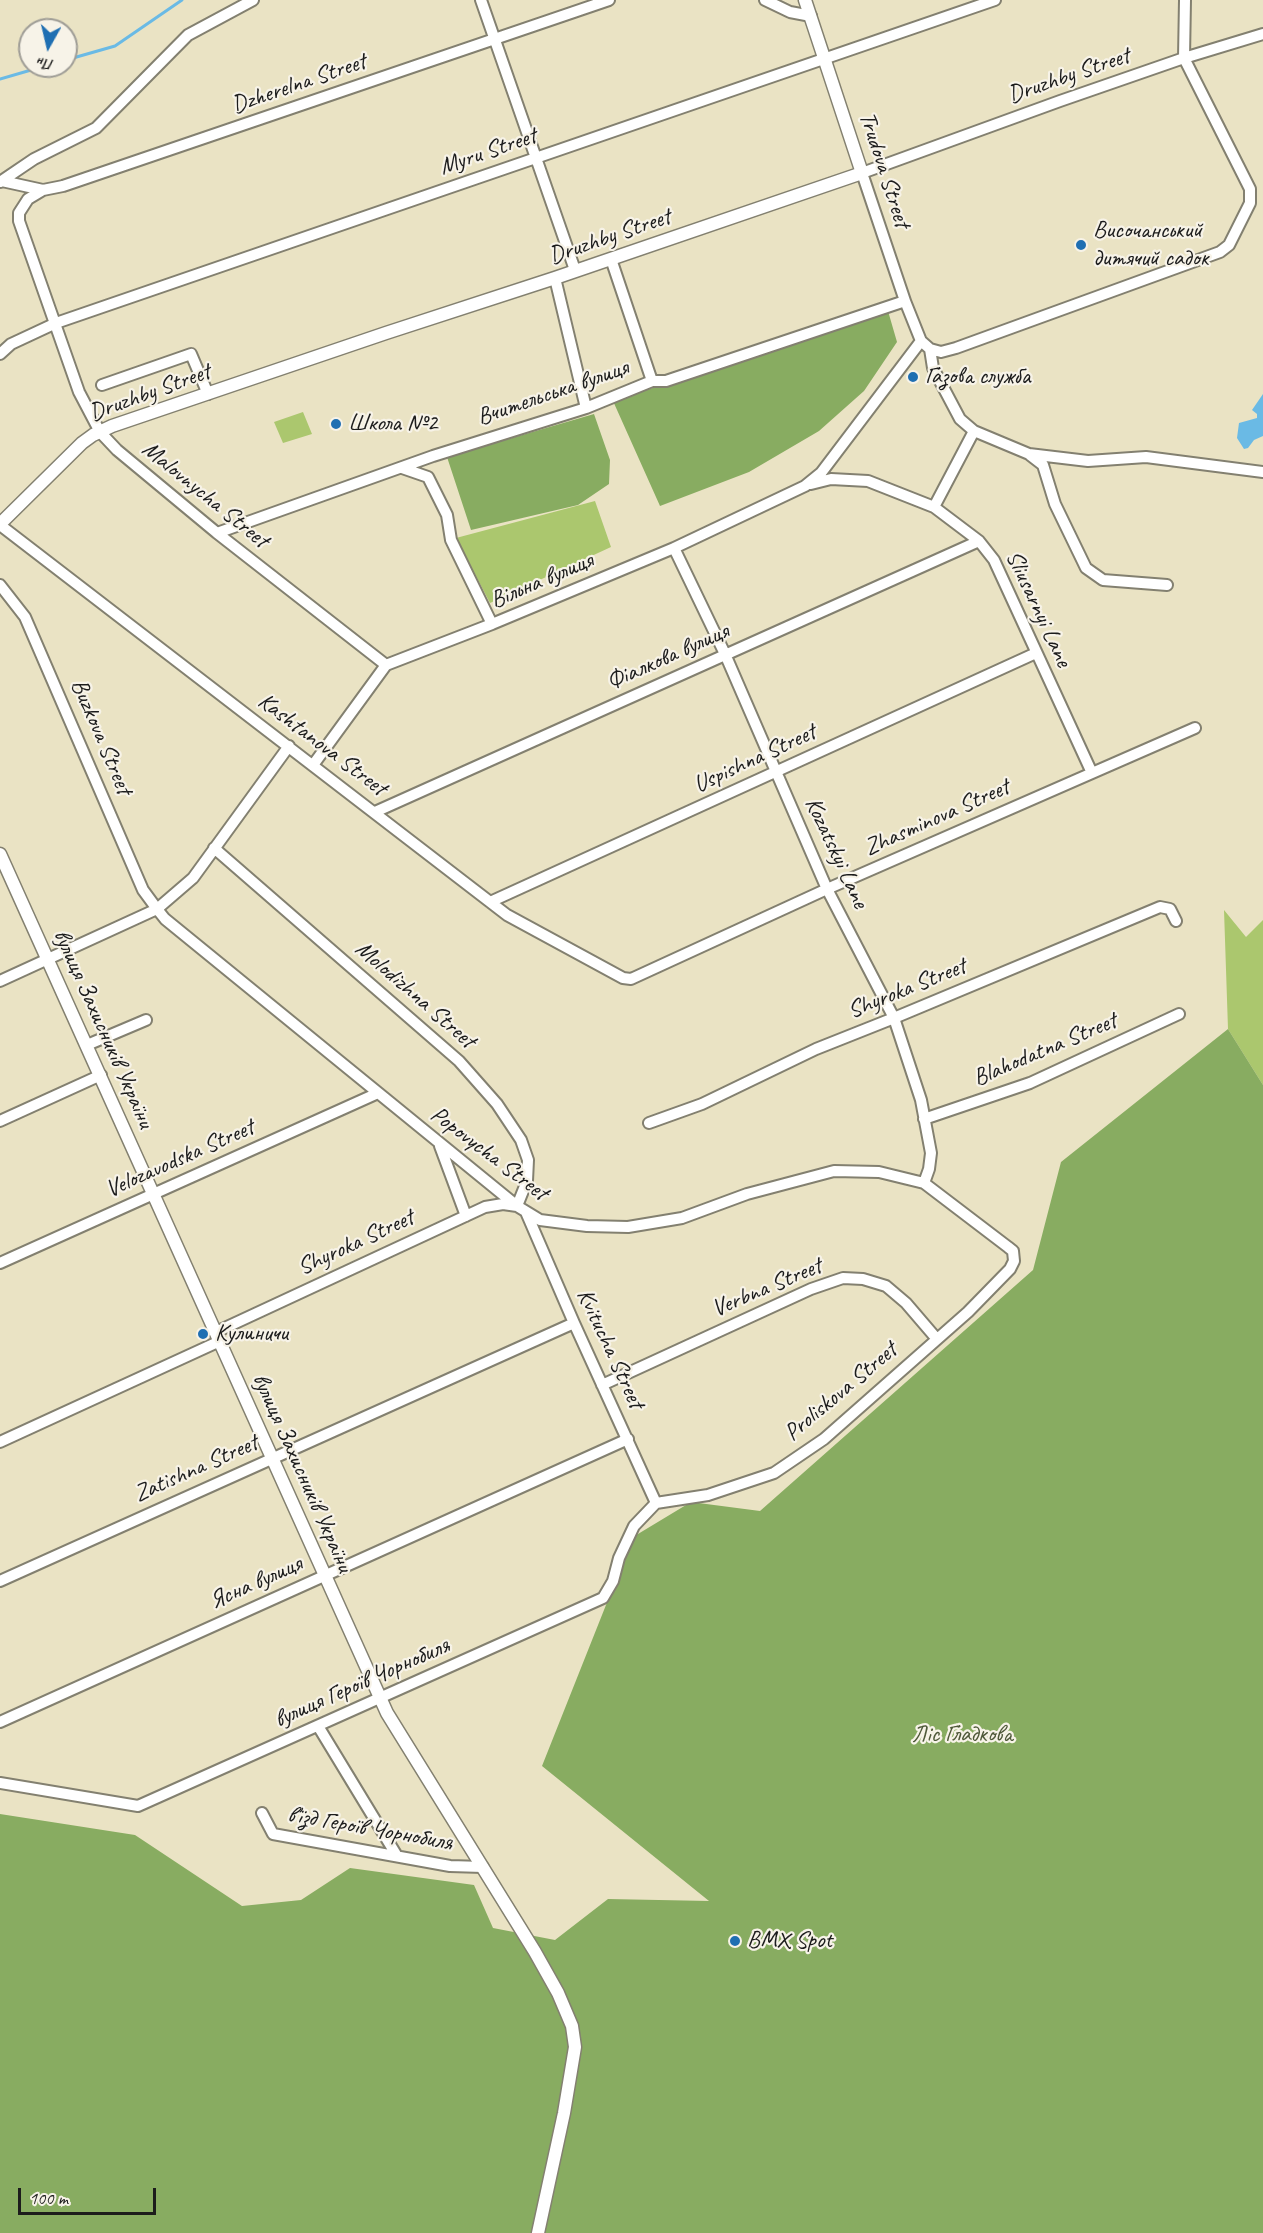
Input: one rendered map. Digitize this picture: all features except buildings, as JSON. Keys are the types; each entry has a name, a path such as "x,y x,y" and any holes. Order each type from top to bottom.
{"street":[{"path":"1,182 34,159 96,128 188,35 253,0"},
{"path":"481,0 493,40 575,270"},
{"name":"Dzherelna Street","path":"1,182 43,190 98,176 609,0"},
{"path":"765,0 790,12 811,16"},
{"name":"Trudova Street","path":"805,0 905,301 926,345 933,368 960,419 975,431"},
{"name":"Myru Street","path":"0,354 11,345 56,323 995,0"},
{"path":"926,345 940,352 956,348 1220,252 1229,245 1250,203 1250,189 1184,58 1185,0"},
{"name":"Druzhby Street","path":"0,525 82,443 100,432 862,173 1184,58 1263,34"},
{"name":"Malovnycha Street","path":"43,190 28,199 19,213 19,221 79,392 100,432 117,450 217,533 386,665"},
{"path":"611,258 652,381"},
{"path":"555,278 586,408"},
{"name":"Вчительська вулиця","path":"217,533 443,452 586,408 652,381 666,381 905,301"},
{"name":"Вільна вулиця","path":"386,665 492,624 674,548 805,486 821,473 926,345"},
{"path":"102,385 191,354 208,394"},
{"path":"934,507 975,431 1029,454 1088,461 1146,457 1263,472"},
{"path":"1029,454 1042,465 1055,504 1086,568 1103,580 1167,585"},
{"path":"402,468 428,477 447,515 451,540 492,624"},
{"name":"Sliusarnyi Lane","path":"805,486 831,478 868,482 934,507 979,541 994,560 1092,773"},
{"name":"Kashtanova Street","path":"0,525 507,915 623,978 631,979"},
{"name":"Фіалкова вулиця","path":"375,812 979,541"},
{"name":"Kozatskyi Lane","path":"674,548 725,654 828,889 894,1018 921,1100 931,1153 924,1183"},
{"name":"Buzkova Street","path":"0,585 26,617 143,890 157,909"},
{"name":"Uspishna Street","path":"490,902 1036,653"},
{"path":"313,765 386,665"},
{"name":"Zhasminova Street","path":"631,979 828,889 1195,728"},
{"path":"0,981 157,909 193,878 289,746"},
{"name":"Molodizhna Street","path":"214,848 459,1061 497,1104 521,1140 528,1160 527,1181 521,1209"},
{"name":"вулиця Захисників України","path":"0,854 387,1713 536,1952 558,1993 572,2026 575,2047 564,2113 538,2233"},
{"name":"Shyroka Street","path":"649,1123 702,1104 816,1049 1160,907 1170,909 1176,921"},
{"name":"Popovycha Street","path":"157,909 165,920 439,1143 521,1209 540,1220 587,1226 628,1227 682,1218 747,1194 834,1171 879,1172 924,1183 1013,1251"},
{"name":"Blahodatna Street","path":"924,1119 1030,1083 1179,1014"},
{"path":"87,1045 146,1020"},
{"path":"0,1121 101,1075"},
{"name":"Velozavodska Street","path":"0,1263 378,1093"},
{"path":"439,1143 466,1216"},
{"name":"Shyroka Street","path":"0,1442 485,1207 503,1204 521,1209"},
{"name":"Kvitucha Street","path":"521,1209 656,1503"},
{"name":"Proliskova Street","path":"656,1503 708,1495 774,1473 824,1439 968,1312 1010,1269 1014,1261 1013,1251"},
{"name":"Verbna Street","path":"603,1385 811,1289 843,1278 863,1279 886,1286 906,1303 936,1338"},
{"name":"Zatishna Street","path":"0,1581 574,1323"},
{"name":"Ясна вулиця","path":"0,1722 628,1439"},
{"name":"вулиця Героїв Чорнобиля","path":"0,1783 138,1806 603,1598 613,1581 619,1557 634,1526 656,1503"},
{"path":"318,1726 397,1856"},
{"name":"в'їзд Героїв Чорнобиля","path":"262,1813 273,1834 450,1866 483,1868"}],"green space":[{"path":"888,311 897,342 864,391 819,431 749,472 660,506 613,401"},
{"path":"303,412 312,434 283,443 274,422"},
{"path":"594,414 610,460 609,484 578,505 471,530 447,457"},
{"path":"595,501 611,547 490,603 456,538"},
{"path":"1224,910 1246,937 1263,920 1263,1085 1228,1029"},
{"name":"Ліс Гладкова","path":"1228,1029 1263,1085 1263,2233 0,2233 0,1814 135,1835 242,1906 301,1900 350,1868 474,1885 493,1928 555,1940 608,1899 709,1901 542,1766 633,1537 691,1502 760,1511 1033,1270 1061,1162"}],"water":[{"path":"1263,394 1263,436 1244,449 1237,438 1239,423 1257,418 1257,414 1252,410"}],"waterway":[{"path":"78,57 115,46 182,0"},
{"path":"0,79 18,74"}],"place":[{"name":"Височанський дитячий садок","path":"1081,245"},
{"name":"Газова служба","path":"913,377"},
{"name":"Школа №2","path":"336,424"},
{"name":"Кулиничи","path":"203,1334"},
{"name":"BMX Spot","path":"735,1941"}]}
